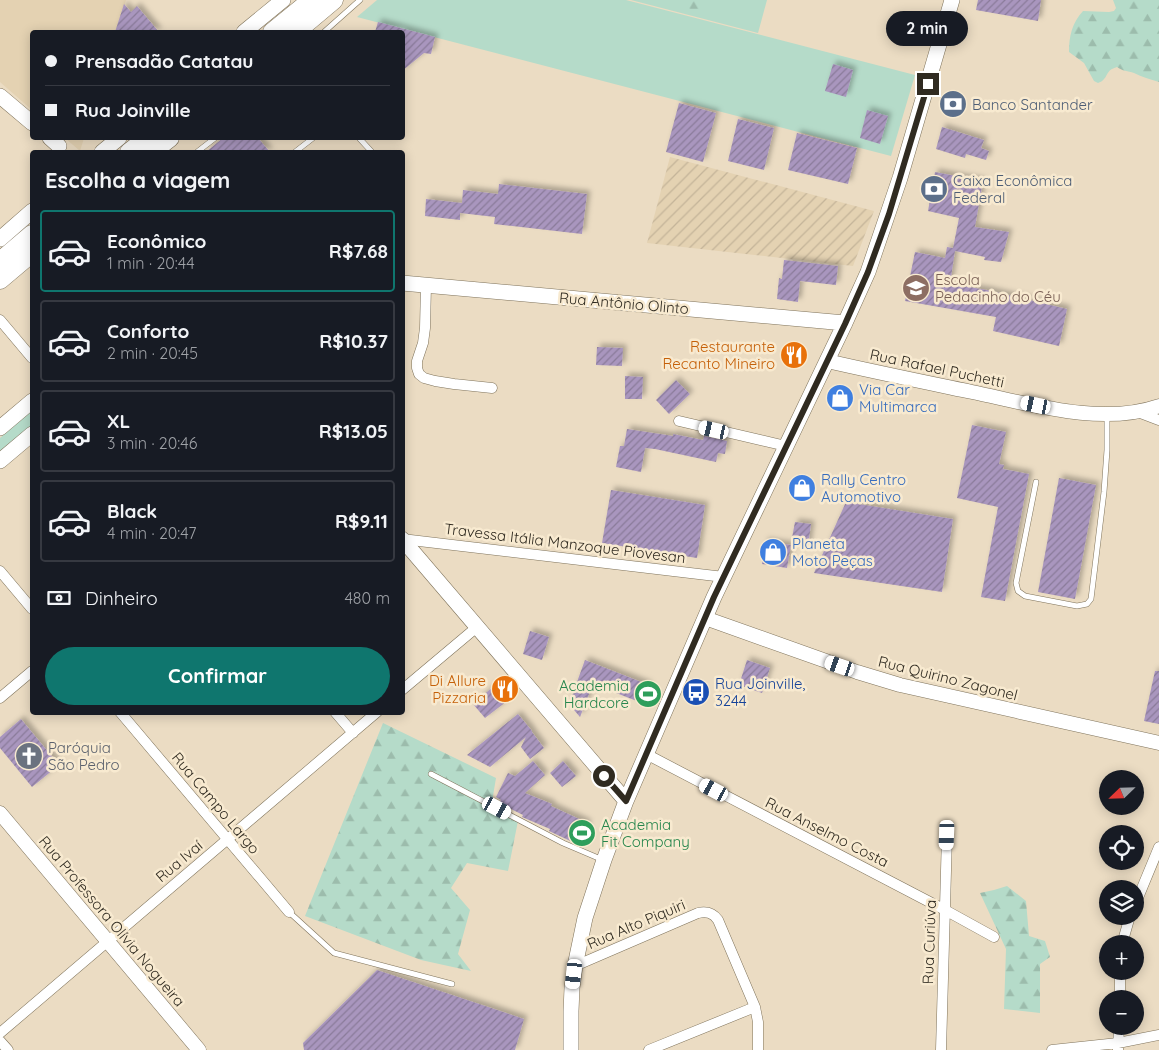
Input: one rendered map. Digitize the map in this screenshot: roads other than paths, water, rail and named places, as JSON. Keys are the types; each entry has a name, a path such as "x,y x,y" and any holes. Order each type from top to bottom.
{"highway":[{"path":"274,30 311,0"},
{"path":"298,30 334,0"},
{"path":"132,150 144,140"},
{"path":"155,150 167,140"},
{"path":"0,261 30,236"},
{"path":"0,280 30,255"}],"main road":[{"path":"246,30 283,0"},
{"path":"571,1050 572,988 579,941 604,860 626,801 705,618 868,272 889,214 913,137 952,0"},
{"path":"0,96 30,121"},
{"path":"104,150 117,140"},
{"path":"0,238 30,213"},
{"name":"Rua Antônio Olinto","path":"405,283 845,324"},
{"path":"0,428 30,403"},
{"path":"0,462 30,436"},
{"path":"405,543 626,801"}],"street":[{"path":"426,285 425,328 423,343 417,361 419,374 424,378 435,381 492,388"},
{"path":"0,320 30,356"},
{"name":"Rua Rafael Puchetti","path":"827,362 1074,412 1107,414 1138,412 1159,406"},
{"path":"1138,412 1159,420"},
{"path":"679,421 786,446"},
{"name":"Travessa Itália Manzoque Piovesan","path":"405,539 724,577"},
{"path":"0,571 30,607"},
{"name":"Rua Quirino Zagonel","path":"705,618 857,672 900,685 1159,743"},
{"path":"405,687 477,627"},
{"path":"0,698 30,673"},
{"name":"Rua Campo Largo","path":"123,715 289,912"},
{"path":"338,715 353,733"},
{"name":"Rua Ivaí","path":"0,1033 374,715"},
{"name":"Rua Anselmo Costa","path":"646,754 994,937"},
{"name":"Rua Professora Olívia Nogueira","path":"0,813 199,1050"},
{"name":"Rua Curiúva","path":"941,1050 947,835"},
{"path":"1144,883 1159,846"},
{"name":"Rua Alto Piquiri","path":"575,966 704,911 711,913 718,920 755,1007 759,1030 758,1050"},
{"path":"649,1050 755,1007"},
{"path":"1052,1050 1118,1046 1159,1035"},
{"path":"0,1040 8,1050"}],"lane":[{"path":"326,30 360,0"},
{"path":"199,150 212,140"},
{"path":"298,150 310,140"},
{"path":"361,140 369,150"},
{"path":"1036,482 1016,583 1018,591 1025,596 1076,606 1087,604 1091,599 1104,492 1107,414"},
{"path":"431,774 563,843 604,860"},
{"path":"289,912 334,954 452,984"}],"place":[{"name":"Banco Santander","path":"953,104"},
{"name":"Caixa Econômica Federal","path":"934,189"},
{"name":"Escola Pedacinho do Céu","path":"916,288"},
{"name":"Restaurante Recanto Mineiro","path":"794,355"},
{"name":"Via Car Multimarca","path":"840,398"},
{"name":"Rally Centro Automotivo","path":"802,488"},
{"name":"Planeta Moto Peças","path":"773,552"},
{"name":"Di Allure Pizzaria","path":"505,689"},
{"name":"Rua Joinville, 3244","path":"696,692"},
{"name":"Academia Hardcore","path":"648,694"},
{"name":"Paróquia São Pedro","path":"29,756"},
{"name":"Academia Fit Company","path":"582,833"}]}
